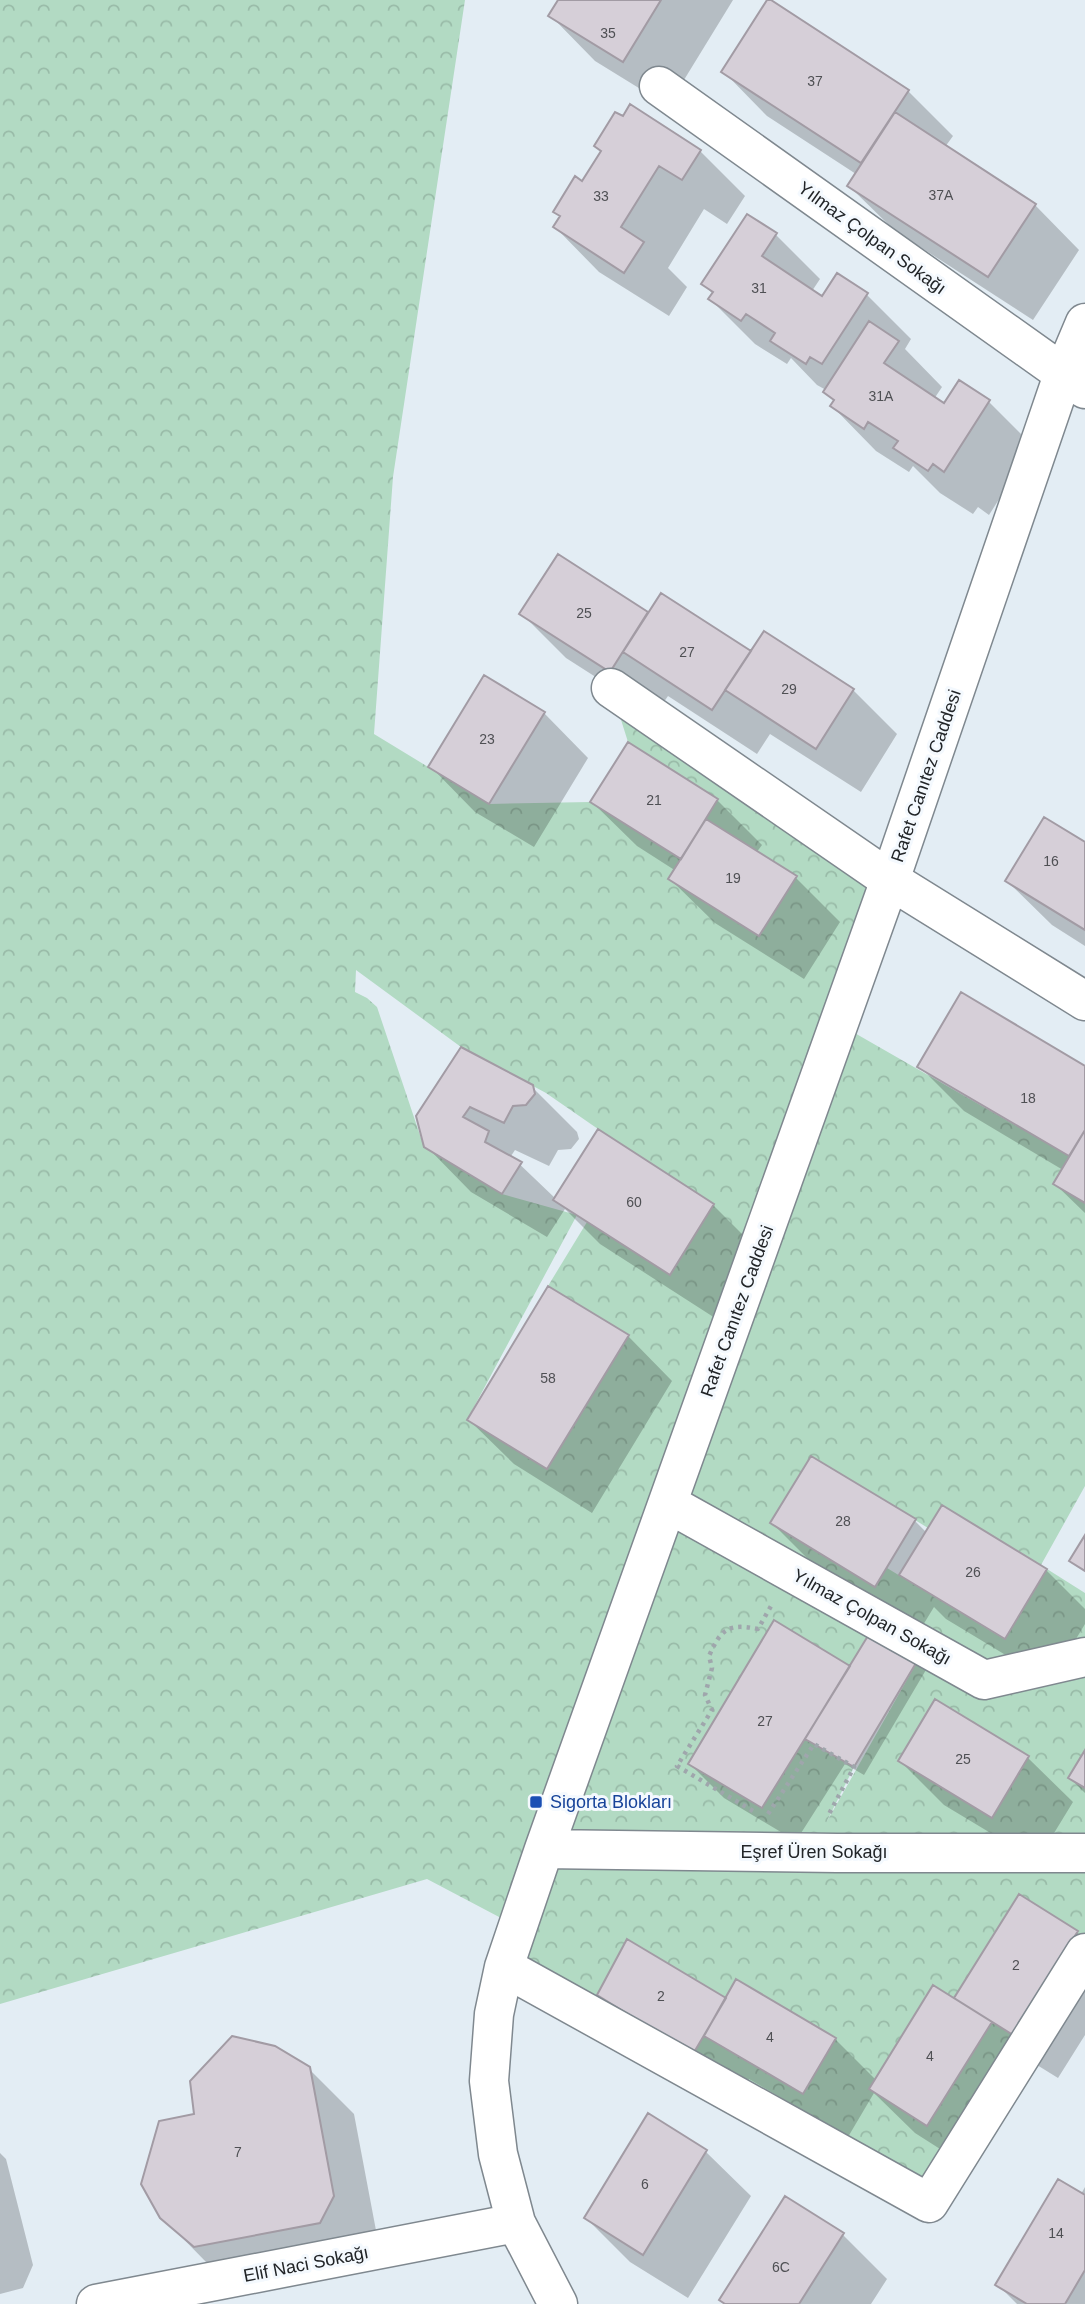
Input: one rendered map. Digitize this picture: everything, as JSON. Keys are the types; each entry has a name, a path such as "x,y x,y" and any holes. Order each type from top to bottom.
{"street":[{"name":"Yılmaz Çolpan Sokağı","path":"659,86 1074,382"},
{"name":"Rafet Canıtez Caddesi","path":"558,2304 516,2223 498,2154 489,2081 494,2014 503,1967 890,880 1074,382 1085,323"},
{"path":"611,688 890,880 1085,1001"},
{"name":"Yılmaz Çolpan Sokağı","path":"669,1504 984,1680 1085,1657"},
{"name":"Eşref Üren Sokağı","path":"544,1849 1085,1853"},
{"path":"503,1967 929,2203 1085,1953"},
{"name":"Elif Naci Sokağı","path":"96,2304 516,2223"}],"path":[{"path":"754,1812 677,1766 712,1710 705,1695 712,1668 709,1656 715,1643 722,1632 734,1626 758,1629"},
{"path":"765,1818 814,1744 854,1767 809,1852"}],"green space":[{"path":"0,0 465,0 393,477 374,734 489,804 590,802 681,859 669,879 759,936 797,876 706,819 718,799 628,742 611,688 890,880 839,1024 1069,1156 1053,1184 1085,1203 1085,1486 1041,1565 942,1505 928,1528 811,1456 770,1523 875,1587 887,1568 1004,1639 1047,1569 1085,1593 1085,1953 929,2203 504,1967 516,1926 427,1879 0,2004","holes":["356,970 461,1047 546,1093 714,1204 670,1274 587,1222 548,1286 629,1335 547,1469 467,1420 577,1215 502,1194 424,1147 377,1007 355,992","774,1620 851,1668 925,1648 826,1823 854,1767 805,1739 762,1808 688,1764","1019,1895 1078,1931 1013,2035 992,2022 927,2126 869,2089 933,1986 954,1998","627,1940 726,1998 737,1980 836,2038 803,2094 704,2036 693,2054 597,1995"]}],"building":[{"path":"558,0 661,0 623,62 548,16"},
{"path":"767,0 771,0 909,90 861,163 721,72"},
{"path":"630,104 701,150 682,180 659,166 621,227 644,242 624,273 553,227 560,216 553,212 575,176 582,181 601,151 594,146 615,112 623,116"},
{"path":"895,112 1036,204 988,277 847,186"},
{"path":"747,214 777,233 762,256 822,296 837,273 868,293 822,364 810,357 806,364 770,341 775,333 746,314 741,321 708,299 713,292 701,284"},
{"path":"869,321 899,341 884,363 944,403 959,380 990,400 944,472 933,464 928,471 893,448 898,441 868,422 864,429 830,406 834,400 823,392"},
{"path":"558,554 648,612 610,672 519,614"},
{"path":"661,593 751,651 712,710 623,652"},
{"path":"764,631 854,689 816,749 725,690"},
{"path":"484,675 545,712 489,804 428,767"},
{"path":"628,742 718,799 681,859 590,802"},
{"path":"1044,817 1085,842 1085,930 1005,881"},
{"path":"706,819 797,876 759,936 668,879"},
{"path":"961,992 1085,1066 1085,1130 1069,1156 917,1067"},
{"path":"461,1047 533,1085 535,1094 526,1105 513,1106 504,1123 470,1107 463,1117 489,1131 485,1142 522,1162 502,1194 424,1147 416,1116"},
{"path":"598,1129 714,1204 670,1275 553,1200"},
{"path":"1085,1130 1085,1203 1053,1184"},
{"path":"548,1286 629,1335 547,1469 467,1420"},
{"path":"811,1456 916,1519 875,1587 770,1523"},
{"path":"942,1505 1047,1569 1005,1639 899,1575"},
{"path":"1085,1535 1085,1571 1069,1561"},
{"path":"774,1620 850,1666 762,1808 688,1764"},
{"path":"877,1621 925,1648 854,1767 805,1739"},
{"path":"935,1699 1029,1756 992,1818 898,1761"},
{"path":"1085,1750 1085,1788 1068,1778"},
{"path":"1019,1894 1078,1931 1013,2035 954,1998"},
{"path":"627,1939 726,1998 693,2054 597,1995"},
{"path":"736,1979 836,2038 803,2094 704,2036"},
{"path":"933,1985 992,2022 927,2126 869,2089"},
{"path":"232,2036 275,2046 310,2067 334,2196 320,2223 194,2247 160,2218 141,2184 159,2121 194,2114 190,2081"},
{"path":"648,2113 707,2150 643,2255 584,2218"},
{"path":"1058,2179 1085,2195 1085,2270 1065,2304 1027,2304 995,2285"},
{"path":"785,2196 844,2233 799,2304 725,2304 719,2300"}],"place":[{"name":"Sigorta Blokları","path":"536,1802"}]}
